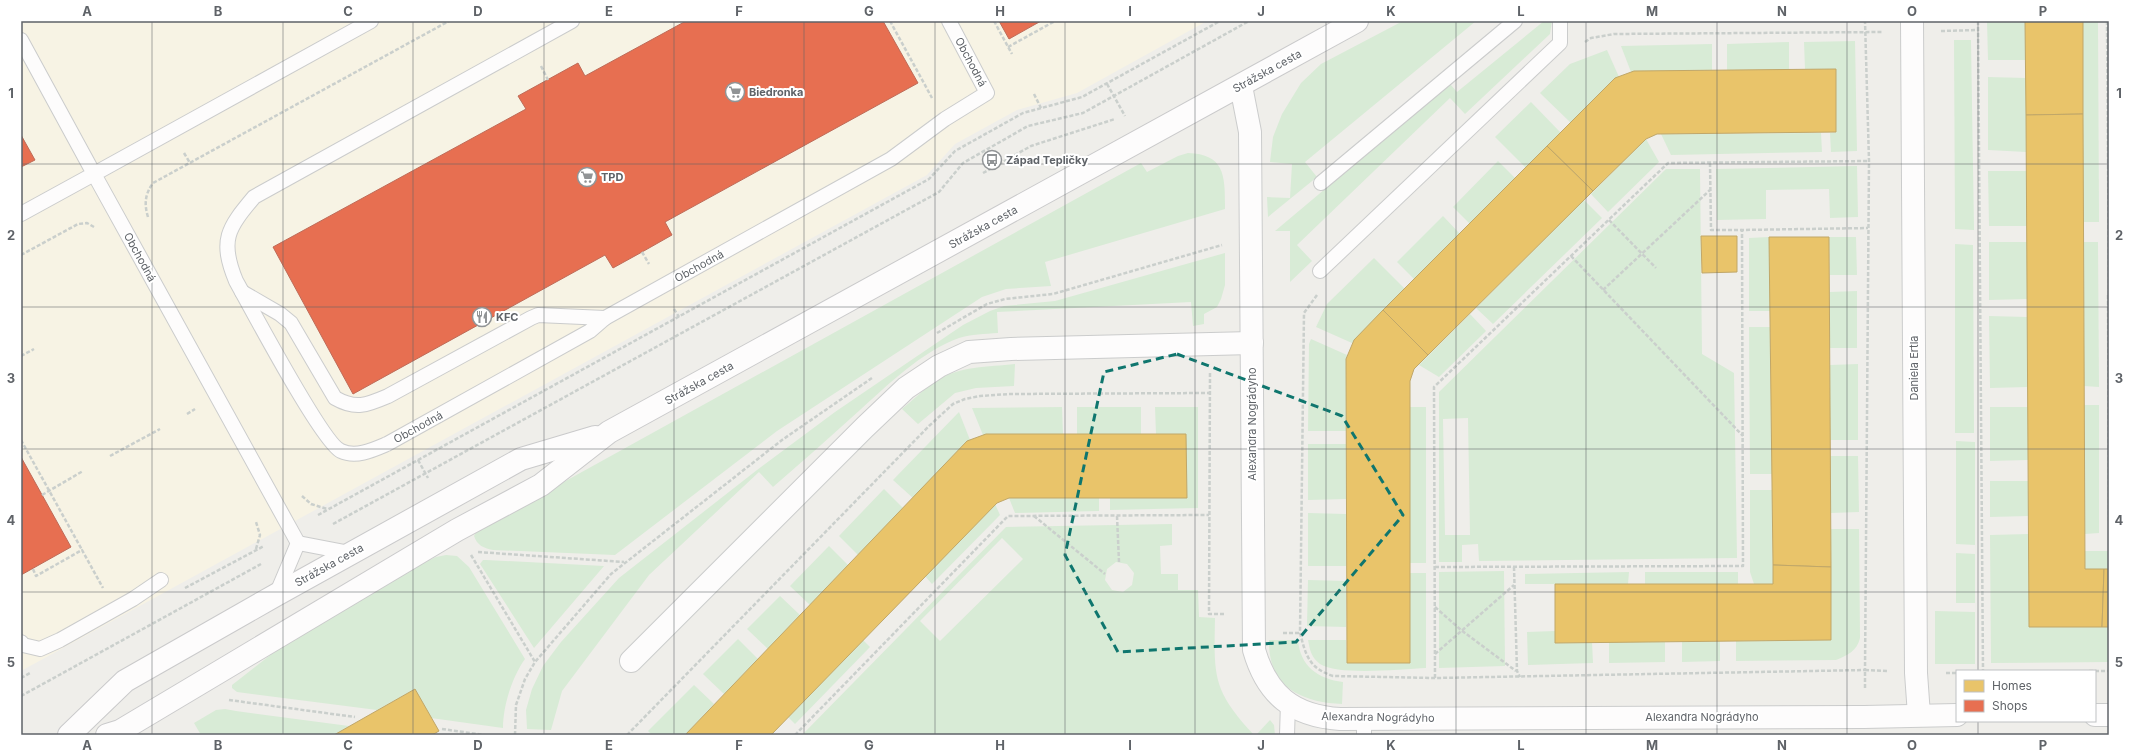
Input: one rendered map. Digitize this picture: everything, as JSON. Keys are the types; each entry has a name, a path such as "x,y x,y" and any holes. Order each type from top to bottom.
{"street":[{"name":"Strážska cesta","path":"107,735 120,731 457,530 541,485 609,432 1357,21"},
{"name":"Daniela Ertla","path":"1912,21 1916,673 1919,714"},
{"name":"Alexandra Nográdyho","path":"1241,86 1250,132 1254,650 1259,668 1272,690 1288,703 1318,718 1340,719 1364,727 1864,717 1919,714 1956,715"},
{"path":"631,661 865,427 906,388 939,366 969,352 1004,349 1252,343"},
{"name":"Strážska cesta","path":"69,735 125,681 350,553 521,459 609,432"},
{"path":"2096,715 2109,715"}],"lane":[{"path":"21,214 371,21"},
{"name":"Obchodná","path":"572,21 254,197 233,222 227,240 228,261 242,292 320,430 328,441 340,451 358,454 371,451 387,444 590,331 605,318 891,159 945,119 987,93 949,21"},
{"path":"1321,183 1515,21"},
{"path":"1320,271 1560,43 1560,21"},
{"name":"Obchodná","path":"21,40 298,543"},
{"path":"242,292 280,314 291,323 335,398 346,404 358,406 369,404 388,396 538,315 605,318"},
{"path":"276,595 298,543 350,553"},
{"path":"21,642 23,645 40,649 60,640 113,610 160,580"},
{"path":"1287,735 1288,703"}],"path":[{"path":"150,222 145,201 147,191 153,183 449,21"},
{"path":"890,21 933,100"},
{"path":"994,21 1012,54"},
{"path":"1008,47 1055,21"},
{"path":"318,515 922,183 929,179 960,147 1022,113 1082,97 1220,21"},
{"path":"21,696 939,192 963,163 1028,126 1083,112 1249,21"},
{"path":"1864,692 1869,161 1865,21"},
{"path":"1978,21 1983,670"},
{"path":"2107,21 2109,523"},
{"path":"1935,31 1978,30"},
{"path":"1584,42 1591,38 1614,34 1888,32"},
{"path":"539,64 548,80"},
{"path":"1107,84 1127,120"},
{"path":"1034,94 1041,108"},
{"path":"983,173 1031,146 1125,116"},
{"path":"1435,678 1434,387 1668,163 1869,161"},
{"path":"1710,163 1711,230 1868,228"},
{"path":"1603,290 1710,190"},
{"path":"1609,220 1656,268"},
{"path":"21,255 78,224 87,223 97,230"},
{"path":"1435,568 1743,566 1742,230"},
{"path":"1571,256 1743,436"},
{"path":"1322,289 1304,313 1300,633 1307,657 1322,672 1333,676 1435,678 1865,670 1893,672"},
{"path":"21,356 34,349"},
{"path":"1210,370 1209,614 1228,614"},
{"path":"627,735 929,426 953,404 980,396 1002,394 1210,393"},
{"path":"187,414 196,409"},
{"path":"110,456 160,429"},
{"path":"21,440 82,550 127,637"},
{"path":"42,495 83,471"},
{"path":"301,494 310,504 328,509"},
{"path":"795,735 1008,516 1209,515"},
{"path":"1034,516 1105,574"},
{"path":"1117,516 1119,562"},
{"path":"33,569 36,576 82,550"},
{"path":"535,662 469,552 625,562"},
{"path":"1514,567 1517,671 1520,677"},
{"path":"1435,654 1515,585"},
{"path":"1435,606 1461,630 1517,671"},
{"path":"1280,634 1300,633"},
{"path":"2096,671 2109,671"},
{"path":"221,699 355,717"},
{"path":"442,729 484,735"}],"highlighted area":[{"path":"1177,354 1342,416 1403,515 1296,642 1118,652 1065,555 1104,372"}],"shaded area":[{"path":"21,21 1207,21 1077,93 1017,110 955,144 927,175 21,671"}],"green space":[{"path":"1476,21 1305,162 1317,177 1268,217 1267,197 1290,198 1292,164 1270,162 1273,137 1282,114 1301,83 1321,64 1401,22"},
{"path":"1544,21 1552,21 1550,34 1465,114 1450,98 1297,245 1312,261 1290,282 1290,231 1275,231 1450,84 1457,92"},
{"path":"1987,21 2025,21 2026,60 1988,60"},
{"path":"2083,21 2098,21 2099,222 2083,222"},
{"path":"1954,40 1971,40 1974,230 1955,229"},
{"path":"1855,41 1857,151 1831,152 1830,133 1836,132 1836,69 1805,69 1804,42"},
{"path":"1789,42 1789,69 1727,70 1727,44"},
{"path":"1712,44 1712,70 1631,72 1621,46"},
{"path":"1607,50 1619,77 1571,123 1540,93 1570,64"},
{"path":"1988,77 2026,78 2026,152 1988,150"},
{"path":"1531,102 1561,133 1526,168 1495,137"},
{"path":"1821,133 1822,152 1671,155 1661,134"},
{"path":"1646,139 1659,162 1608,212 1591,194"},
{"path":"1188,153 1200,154 1210,158 1221,170 1225,187 1225,209 1045,262 1051,286 1006,289 982,297 777,431 615,555 493,550 481,546 475,539 474,536 477,530 1141,163 1147,172 1178,156"},
{"path":"1498,161 1515,178 1470,224 1453,207"},
{"path":"1857,166 1858,217 1830,218 1829,189 1766,190 1766,219 1717,220 1716,169"},
{"path":"1666,169 1700,169 1702,354 1734,373 1737,558 1479,561 1478,544 1462,545 1462,562 1439,562 1439,392","holes":["1468,418 1470,535 1445,535 1443,419"]},
{"path":"1988,171 2027,171 2027,226 1989,226"},
{"path":"1584,200 1602,218 1493,324 1476,308"},
{"path":"1443,216 1460,234 1414,279 1397,262"},
{"path":"1769,237 1770,311 1749,311 1749,238"},
{"path":"1829,237 1856,237 1857,275 1830,275"},
{"path":"1989,242 2027,242 2027,299 1989,300"},
{"path":"2084,242 2098,242 2099,387 2084,386"},
{"path":"1955,244 1973,245 1974,433 1955,433"},
{"path":"1225,253 1225,285 1221,299 1217,307 1204,314 1204,324 1193,326 1191,302 997,312 998,333 959,338 945,344 919,360 894,379 773,487 759,472 649,575 562,691 551,730 527,729 526,710 532,689 543,666 561,642 619,578 757,470 835,412 963,325 990,311 1004,306 1055,301"},
{"path":"1374,258 1405,289 1352,343 1316,327 1327,304"},
{"path":"1857,291 1857,348 1830,348 1830,292"},
{"path":"1470,314 1486,331 1439,377 1419,365"},
{"path":"1989,316 2027,317 2028,387 1990,388"},
{"path":"1749,327 1770,327 1772,474 1750,474"},
{"path":"1311,339 1347,355 1346,431 1308,431 1309,344"},
{"path":"1015,364 1014,386 976,388 955,393 918,424 902,409 927,387 954,372 974,368"},
{"path":"1858,364 1858,440 1830,440 1830,365"},
{"path":"2084,405 2099,405 2099,533 2085,534"},
{"path":"1062,407 1063,434 983,435 972,408"},
{"path":"1077,407 1141,407 1141,434 1077,434"},
{"path":"1155,407 1198,407 1198,508 1110,510 1110,498 1186,498 1186,434 1156,434"},
{"path":"1409,407 1426,407 1426,563 1410,563"},
{"path":"1990,407 2028,407 2028,460 1990,461"},
{"path":"959,412 970,440 913,498 893,480"},
{"path":"1956,441 1975,442 1975,545 1956,544"},
{"path":"1308,444 1346,444 1346,499 1308,500"},
{"path":"1830,456 1858,456 1859,512 1831,513"},
{"path":"1990,481 2028,481 2029,516 1990,517"},
{"path":"884,489 903,508 858,555 839,536"},
{"path":"1750,490 1772,490 1773,584 1754,584 1750,572"},
{"path":"1009,498 1099,498 1099,511 1015,513"},
{"path":"995,504 1000,515 932,584 925,576"},
{"path":"1308,513 1346,514 1346,566 1308,566"},
{"path":"1172,524 1172,545 1160,546 1161,574 1178,574 1178,590 1198,590 1199,617 1215,618 1215,654 1218,681 1230,706 1254,735 802,735 1006,527","holes":["1002,538 1023,559 940,641 920,621","1116,562 1127,564 1134,573 1132,585 1123,592 1112,590 1105,580 1107,569"]},
{"path":"1831,529 1859,529 1860,638 1857,646 1848,654 1836,660 1736,661 1736,641 1831,640"},
{"path":"2029,534 2029,627 2109,627 2109,662 1991,663 1990,535"},
{"path":"829,546 848,565 810,605 790,586"},
{"path":"2085,551 2109,551 2109,569 2085,569"},
{"path":"1956,553 1975,554 1975,603 1956,603"},
{"path":"446,555 457,556 469,567 525,659 516,674 509,692 503,719 503,728 431,718 415,689 377,710 237,692 232,688 232,685 300,632 411,569 436,557"},
{"path":"483,560 604,566 534,648 480,564"},
{"path":"1504,571 1505,666 1439,668 1439,572"},
{"path":"1629,572 1628,584 1525,584 1525,574"},
{"path":"1645,572 1738,572 1738,584 1645,584"},
{"path":"1410,573 1426,573 1426,668 1371,671 1341,670 1329,668 1320,664 1315,659 1311,653 1308,640 1346,640 1347,663 1410,663"},
{"path":"1308,580 1346,581 1346,627 1307,626"},
{"path":"780,596 800,615 768,649 747,629"},
{"path":"1935,611 1975,612 1975,664 1935,664"},
{"path":"1555,631 1555,643 1592,642 1593,663 1528,665 1527,632"},
{"path":"738,639 758,659 724,694 703,674"},
{"path":"863,640 870,647 795,724 788,717"},
{"path":"1269,640 1298,640 1302,657 1312,670 1326,678 1343,682 1342,704 1313,700 1290,689 1274,670 1270,656"},
{"path":"1720,641 1720,661 1682,662 1682,642"},
{"path":"1609,642 1665,642 1665,662 1609,663"},
{"path":"694,685 714,704 685,735 652,735 648,731"},
{"path":"225,709 349,726 334,735 201,735 194,723 216,710"},
{"path":"1270,720 1274,725 1275,735 1256,735"}],"building: Homes":[{"path":"2025,21 2083,21 2083,114 2026,115"},
{"path":"1836,69 1836,132 1657,134 1646,139 1593,191 1547,146 1615,78 1634,71"},
{"path":"2083,114 2085,569 2104,569 2102,627 2029,627 2026,115"},
{"path":"1547,146 1593,191 1428,355 1383,310"},
{"path":"1701,236 1737,236 1737,272 1702,273"},
{"path":"1769,237 1829,237 1831,567 1773,565"},
{"path":"1383,310 1428,355 1414,369 1410,381 1410,663 1347,663 1346,359 1354,340"},
{"path":"986,434 1186,434 1187,498 1009,498 997,503 771,735 685,735 967,441"},
{"path":"1773,565 1831,567 1831,640 1555,643 1555,584 1773,584"},
{"path":"2104,569 2109,569 2109,627 2102,627"},
{"path":"415,689 439,731 432,735 334,735"}],"building: Shops":[{"path":"686,21 883,21 918,83 665,222 672,235 613,268 605,255 353,394 273,247 526,109 518,96 578,63 585,76"},
{"path":"999,21 1041,21 1009,39"},
{"path":"21,135 35,160 21,167"},
{"path":"21,457 71,547 21,575"}],"place":[{"name":"Biedronka","path":"735,92"},
{"name":"Západ Tepličky","path":"992,160"},
{"name":"TPD","path":"587,177"},
{"name":"KFC","path":"482,317"}]}
